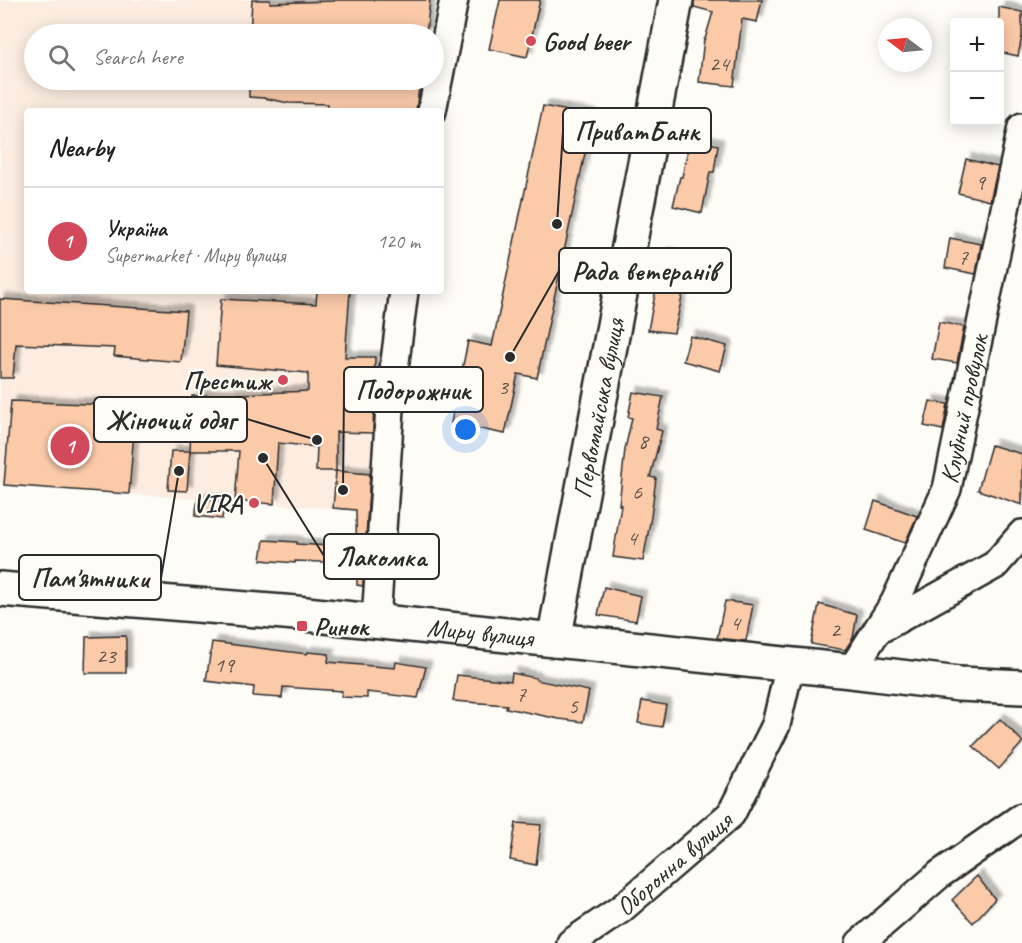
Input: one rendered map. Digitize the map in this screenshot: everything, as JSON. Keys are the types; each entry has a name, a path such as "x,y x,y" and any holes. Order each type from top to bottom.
{"street":[{"path":"444,50 454,0"},
{"name":"Первомайська вулиця","path":"554,640 676,0"},
{"path":"433,108 436,90"},
{"name":"Клубний провулок","path":"851,671 895,602 947,489 1022,127"},
{"path":"376,621 391,393 404,294"},
{"path":"876,631 995,565 1022,534"},
{"name":"Миру вулиця","path":"0,589 296,613 959,684 1022,687"},
{"name":"Оборонна вулиця","path":"571,943 621,909 731,814 776,724 790,665"},
{"path":"860,943 940,874 1022,817"}],"shaded area":[{"path":"0,0 370,0 369,24 24,24 24,90 364,90 362,108 24,108 24,294 350,294 345,356 375,357 369,511 0,485"}],"building":[{"path":"252,0 270,0 270,3 430,0 427,24 251,24"},
{"path":"500,0 540,0 527,57 489,49"},
{"path":"694,0 762,0 757,22 742,19 734,86 699,82 704,39 713,12 694,7"},
{"path":"999,7 1022,12 1022,36 1018,56 1004,53 1004,18 999,18"},
{"path":"249,90 419,90 416,108 328,108 328,104 289,103 249,97"},
{"path":"543,106 593,116 537,378 518,374 505,434 451,423 468,341 492,346"},
{"path":"690,139 718,145 714,172 710,172 702,213 673,206"},
{"path":"966,159 998,167 990,201 958,193"},
{"path":"950,238 981,244 976,274 945,268"},
{"path":"663,253 701,264 696,286 685,284 674,333 648,330 658,279 655,278"},
{"path":"317,294 350,294 345,357 375,357 373,433 336,432 336,471 316,471 317,447 278,443 274,504 235,501 239,451 190,451 192,396 308,391 308,373 216,365 221,299 316,304"},
{"path":"0,299 186,311 181,362 114,356 115,348 16,344 13,378 0,378"},
{"path":"939,322 964,327 957,363 932,359"},
{"path":"690,336 727,346 720,371 683,361"},
{"path":"633,392 663,397 656,429 662,431 650,477 656,478 643,561 613,557 621,505 619,505 625,449 632,418 628,417"},
{"path":"11,401 136,406 129,494 4,485"},
{"path":"930,401 948,404 943,430 924,426"},
{"path":"991,445 1022,454 1022,505 978,490"},
{"path":"171,451 190,451 187,491 168,490"},
{"path":"336,471 370,474 363,586 357,585 356,510 333,508"},
{"path":"198,499 224,501 222,519 195,516"},
{"path":"875,501 917,516 905,543 866,530"},
{"path":"264,540 348,547 347,563 295,561 295,563 261,560"},
{"path":"604,587 641,596 636,621 598,615"},
{"path":"725,601 753,605 746,641 717,638"},
{"path":"819,604 857,615 853,638 845,650 811,644"},
{"path":"126,636 126,673 85,673 86,637"},
{"path":"212,642 307,654 308,652 329,654 328,662 395,668 396,662 426,667 418,698 367,692 367,698 341,697 342,691 283,687 282,698 253,696 254,687 206,681"},
{"path":"512,673 589,691 583,722 506,708 507,705 453,701 457,675 511,681"},
{"path":"642,701 666,705 662,727 638,723"},
{"path":"1000,719 1022,743 999,769 973,746"},
{"path":"516,823 541,825 536,865 510,860"},
{"path":"977,876 995,899 973,923 952,900"}],"place":[{"name":"Good beer","path":"531,41"},
{"name":"ПриватБанк","path":"557,224"},
{"name":"Рада ветеранів","path":"510,357"},
{"name":"Престиж","path":"283,380"},
{"name":"Жіночий одяг","path":"317,440"},
{"name":"Україна","path":"70,446"},
{"name":"Лакомка","path":"263,458"},
{"name":"Пам'ятники","path":"179,471"},
{"name":"Подорожник","path":"343,490"},
{"name":"VIRA","path":"254,503"},
{"name":"Ринок","path":"302,626"}]}
